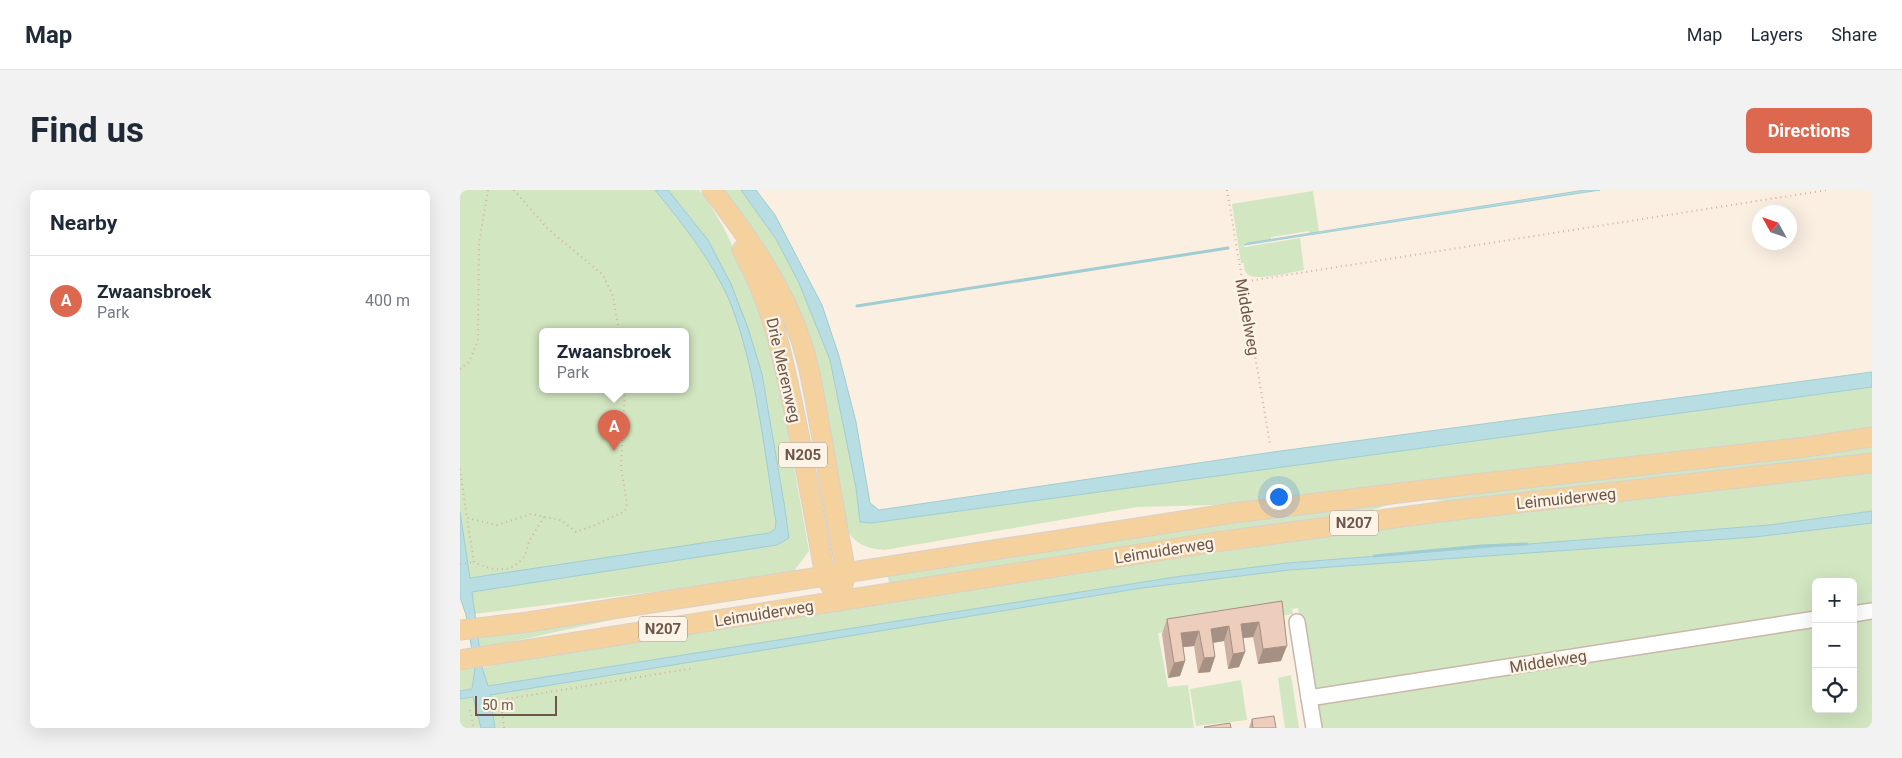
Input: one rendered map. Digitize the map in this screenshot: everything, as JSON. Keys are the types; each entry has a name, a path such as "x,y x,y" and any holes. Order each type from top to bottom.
{"main road":[{"name":"Drie Merenweg","path":"703,190 751,265 771,313 778,335 799,431 825,576 839,601"},
{"name":"Drie Merenweg","path":"712,190 761,258 777,285 795,324 805,356 846,572 839,601"},
{"name":"Leimuiderweg","path":"460,630 528,622 1233,513 1806,447 1872,437"},
{"name":"Leimuiderweg","path":"463,660 1216,542 1420,514 1872,463"}],"lane":[{"path":"1857,613 1872,611"},
{"name":"Middelweg","path":"1309,698 1812,620"},
{"path":"1297,622 1314,728"}],"path":[{"path":"460,369 469,362 478,341 479,244 488,190"},
{"path":"514,190 548,229 603,275 613,296 617,328"},
{"name":"Middelweg","path":"1228,190 1270,444"},
{"path":"1242,282 1827,190"},
{"path":"467,518 497,524 531,514 561,520 576,532 625,511 627,504 621,467 625,393"},
{"path":"460,469 474,562"},
{"path":"460,564 474,562 488,569 498,571 513,567 524,557 529,541 544,517"},
{"path":"504,728 502,710 507,699 694,668"},
{"path":"470,710 474,728"}],"green space":[{"path":"460,190 699,190 724,228 760,306 775,360 809,551 791,575 474,614 472,595 460,587"},
{"path":"717,190 741,190 776,239 799,283 830,360 856,488 860,522 871,523 1872,387 1872,430 1249,504 1137,507 884,550 870,548 856,541 844,526 816,377"},
{"path":"1313,191 1319,232 1310,234 1309,231 1271,237 1271,240 1243,246 1300,238 1304,270 1262,277 1247,274 1244,263 1241,263 1232,204"},
{"path":"1872,442 1872,456 1467,502 1431,500 1467,489"},
{"path":"1872,469 1872,511 1770,525 1288,563 1175,577 488,686 482,668 521,659 1387,523"},
{"path":"1353,504 1388,505 1353,516 890,587 887,572"},
{"path":"1872,517 1872,728 1317,728 1298,608 1292,609 1293,614 1158,633 1168,687 1188,685 1194,728 460,728 460,692 1285,565 1286,570"},
{"path":"628,612 629,616 479,649 478,638 488,634"},
{"path":"475,668 472,689 460,691 460,669"},
{"path":"1291,675 1299,728 1285,728 1278,678"},
{"path":"1241,680 1247,720 1196,726 1190,689"}],"water":[{"path":"655,190 668,190 708,240 731,284 748,328 762,374 789,538 777,545 472,592 482,667 488,686 1175,577 1288,563 1770,525 1872,511 1872,523 1755,537 1289,570 1142,588 490,695 495,728 481,728 473,697 460,699 460,691 472,689 475,668 466,615 460,597 460,512 470,578 769,533 775,529 776,522 754,386 741,333 732,307 708,261"},
{"path":"741,190 756,190 775,215 822,305 839,356 856,422 870,503 879,510 1273,452 1872,372 1872,387 871,523 860,522 856,488 830,360 799,283 776,239"},
{"path":"1585,190 1600,190 1244,245 1248,243"}],"building":[{"path":"1282,601 1287,646 1263,649 1259,622 1241,624 1245,652 1233,654 1229,626 1211,629 1215,657 1204,658 1199,631 1181,633 1185,661 1174,663 1167,619"},
{"path":"1274,716 1276,728 1253,728 1252,719"},
{"path":"1230,723 1231,728 1204,727"}],"waterway":[{"path":"857,306 1228,248"},
{"path":"1374,556 1481,546 1527,544"}],"place":[{"name":"Zwaansbroek","path":"614,451"}]}
